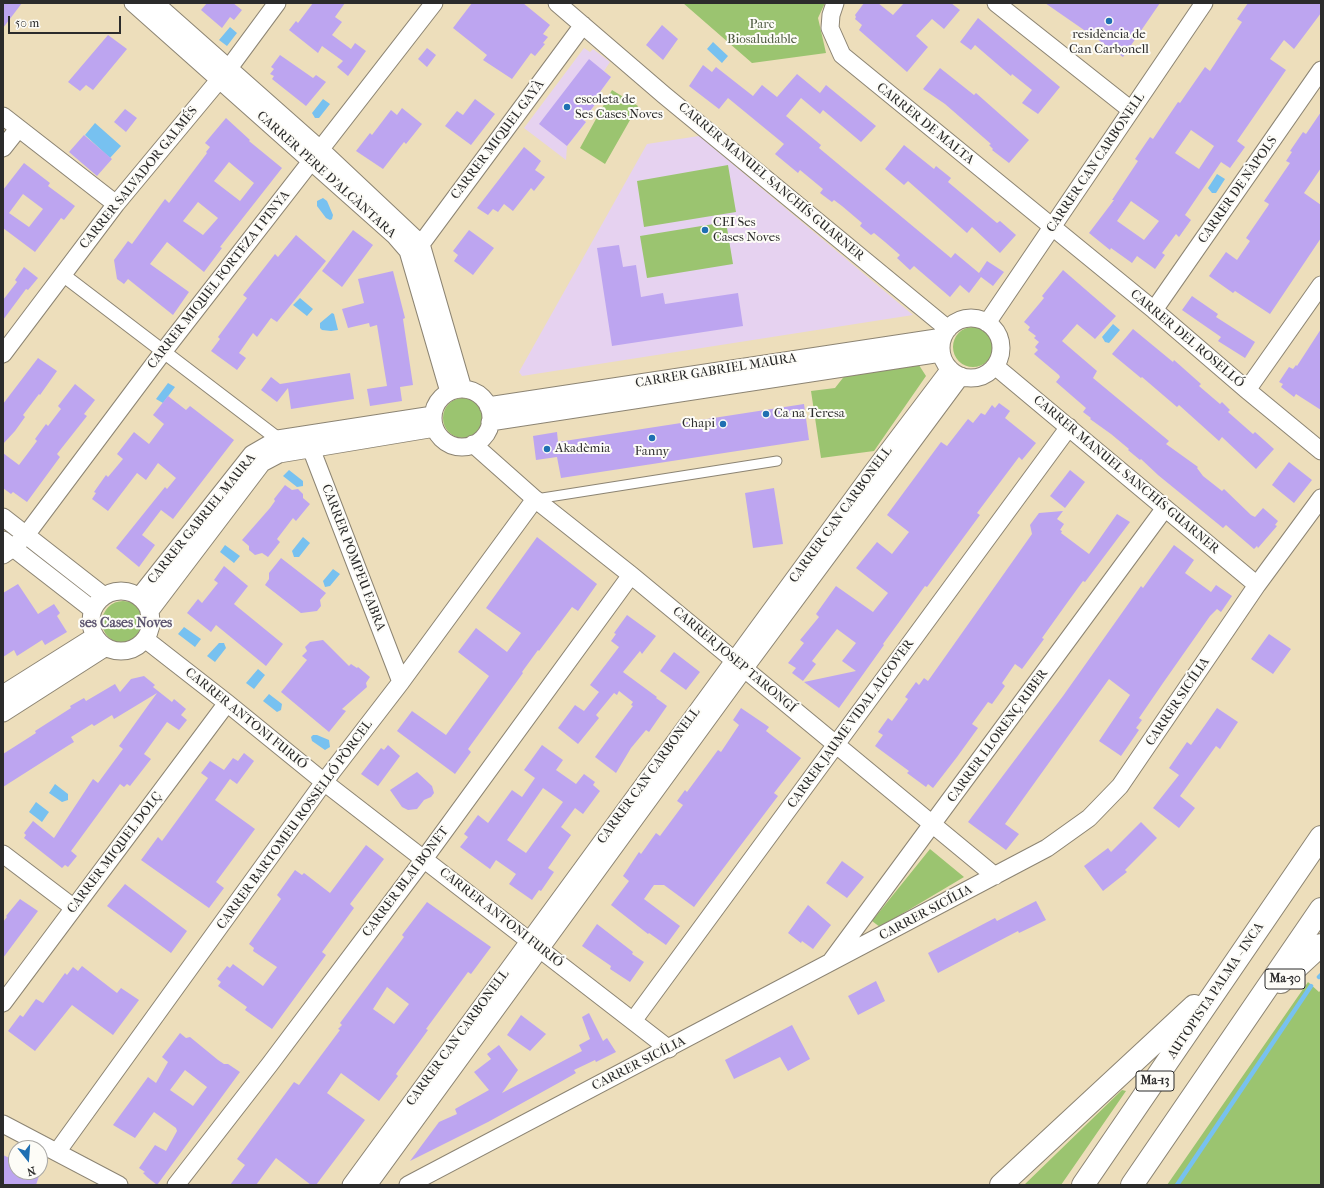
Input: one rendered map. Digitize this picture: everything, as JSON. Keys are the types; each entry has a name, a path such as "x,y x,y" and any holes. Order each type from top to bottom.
{"highway":[{"name":"AUTOPISTA PALMA - INCA","path":"1083,1185 1321,837"},
{"name":"Ma-13","path":"1132,1185 1321,909"},
{"name":"Ma-30","path":"1250,1012 1321,946"},
{"path":"1001,1185 1226,976"},
{"path":"985,1185 1072,1118"}],"street":[{"name":"CARRER PERE D'ALCÀNTARA","path":"132,3 224,74 315,156 395,236 414,248"},
{"path":"155,3 224,74"},
{"name":"CARRER SALVADOR GALMÉS","path":"3,354 116,204 224,74 276,3"},
{"name":"CARRER MIQUEL FORTEZA I PINYA","path":"6,548 26,535 163,352 434,3"},
{"name":"CARRER MANUEL SANCHÍS GUARNER","path":"557,3 664,94 944,339"},
{"name":"CARRER DE MALTA","path":"835,3 831,15 830,28 842,56 1052,227"},
{"path":"996,3 1131,110"},
{"name":"CARRER CAN CARBONELL","path":"987,323 1204,3"},
{"name":"CARRER MIQUEL GAYÀ","path":"414,248 583,25"},
{"name":"CARRER DE NÀPOLS","path":"1154,310 1321,70"},
{"path":"3,116 116,204"},
{"path":"3,148 18,129"},
{"name":"CARRER DEL ROSELLÓ","path":"1052,227 1154,310 1321,451"},
{"path":"414,248 456,391"},
{"path":"63,275 278,439"},
{"path":"1247,390 1321,285"},
{"path":"967,319 979,320 987,323 999,338 1000,353 995,366 988,373 980,377 956,373 944,362 944,339 955,323 967,319"},
{"name":"CARRER GABRIEL MAURA","path":"489,414 944,339"},
{"name":"CARRER MANUEL SANCHÍS GUARNER","path":"995,366 1257,585"},
{"name":"CARRER CAN CARBONELL","path":"351,1185 535,945 739,665 872,472 956,373"},
{"path":"456,391 479,395 489,414 487,431 481,439 473,444 465,446 448,443 438,434 434,421 440,399 456,391"},
{"name":"CARRER GABRIEL MAURA","path":"139,597 252,454 278,439 308,441 434,421"},
{"name":"CARRER JAUME VIDAL ALCOVER","path":"633,1021 1069,427"},
{"name":"CARRER GABRIEL MAURA","path":"149,612 262,463 308,441"},
{"name":"CARRER POMPEU FABRA","path":"308,441 401,682"},
{"name":"CARRER JOSEP TARONGÍ","path":"473,444 535,499 631,575 933,823 995,876"},
{"name":"CARRER SICÍLIA","path":"408,1185 669,1049 995,876 1053,844 1089,818 1120,786 1257,585 1321,498"},
{"name":"CARRER BARTOMEU ROSSELLÓ PÒRCEL","path":"57,1152 324,782 401,682 535,499"},
{"name":"CARRER LLORENÇ RIBER","path":"830,963 1165,508"},
{"path":"3,517 104,596"},
{"path":"6,548 93,610"},
{"name":"CARRER BLAI BONET","path":"176,1185 270,1064 424,858 631,575"},
{"path":"122,591 139,597 149,612 151,621 145,639 132,649 119,651 101,642 91,619 93,610 104,596 112,592 122,591"},
{"name":"CARRER ANTONI FURIÓ","path":"145,639 324,782 669,1049"},
{"path":"3,694 101,642"},
{"path":"3,712 101,642"},
{"name":"CARRER MIQUEL DOLÇ","path":"3,1003 227,703"},
{"path":"3,854 74,908"},
{"path":"368,1185 535,945"},
{"path":"3,1124 119,1185"}],"lane":[{"path":"535,499 777,461"}],"shaded area":[{"name":"escoleta de Ses Cases Noves","path":"584,48 590,52 593,49 610,62 604,71 611,77 600,92 603,94 584,120 586,122 567,146 566,160 524,128"},
{"name":"CEI Ses Cases Noves","path":"699,136 913,315 522,376 519,372 647,144"}],"green space":[{"name":"Parc Biosaludable","path":"683,3 825,3 818,18 826,53 752,63"},
{"path":"612,90 638,106 605,164 580,148"},
{"path":"728,165 736,212 644,227 637,181"},
{"path":"726,222 733,264 647,278 640,236"},
{"path":"969,327 977,327 984,330 990,336 993,347 990,358 984,364 977,367 969,367 962,364 956,358 953,351 953,343 956,336 962,330"},
{"path":"917,362 926,376 874,451 821,458 811,391 835,388 846,374"},
{"path":"463,398 477,404 483,418 477,432 463,438 449,432 443,418 449,404"},
{"path":"119,601 127,601 135,604 141,610 144,622 141,634 135,640 127,643 119,643 111,640 105,634 102,626 102,618 105,610 111,604"},
{"path":"930,849 964,877 880,927 872,921"},
{"path":"1308,982 1319,992 1321,990 1321,1185 1167,1185"},
{"path":"1122,1090 1126,1091 1061,1185 1024,1185"}],"water":[{"path":"230,27 237,33 227,46 219,40"},
{"path":"713,42 728,56 722,63 707,49"},
{"path":"323,99 330,104 319,118 315,118 312,113"},
{"path":"95,123 121,146 110,158 85,135"},
{"path":"1217,174 1225,179 1216,193 1212,193 1208,188"},
{"path":"323,198 327,201 333,215 332,219 330,220 326,218 317,206 317,201"},
{"path":"300,298 313,309 307,316 293,305"},
{"path":"332,313 334,314 338,330 322,330 320,328 320,323"},
{"path":"1113,324 1120,330 1109,343 1105,342 1102,337"},
{"path":"168,383 175,387 163,403 156,399"},
{"path":"289,470 303,481 303,486 297,487 283,476"},
{"path":"303,537 310,543 299,557 294,557 292,551"},
{"path":"225,545 240,556 234,563 220,552"},
{"path":"333,569 340,574 330,586 325,587 323,581"},
{"path":"184,627 201,639 195,647 178,634"},
{"path":"219,643 224,643 226,648 215,662 207,656"},
{"path":"258,669 265,675 254,689 246,683"},
{"path":"269,694 282,704 281,710 277,712 263,701"},
{"path":"313,735 329,740 330,747 325,750 312,741 311,737"},
{"path":"55,784 68,794 68,800 62,802 49,793"},
{"path":"36,802 49,812 42,822 29,812"}],"building":[{"path":"3,3 22,3 3,28"},
{"path":"207,3 233,3 242,10 234,20 230,17 222,28 201,10"},
{"path":"313,3 345,3 335,17 342,22 332,35 351,49 355,43 366,51 348,76 337,67 343,61 322,46 318,53 289,30 296,21 298,23"},
{"path":"472,3 523,3 550,25 543,34 548,37 543,43 545,44 535,56 531,53 512,79 483,60 487,55 453,28"},
{"path":"864,3 878,3 893,15 904,3 951,3 960,10 944,29 932,19 916,36 928,47 907,72 859,30 862,25 855,19 855,15"},
{"name":"residència de Can Carbonell","path":"1045,3 1160,3 1123,57"},
{"path":"1248,3 1321,3 1321,13 1294,49 1284,40 1270,59 1286,70 1237,141 1245,147 1230,168 1221,162 1185,215 1191,220 1179,237 1176,234 1162,253 1165,255 1155,269 1137,256 1132,263 1111,248 1110,250 1089,233 1114,200 1112,200 1138,161 1135,159 1150,137 1153,139 1178,102 1180,103 1205,67 1210,71 1242,22 1237,19","holes":["1191,130 1214,146 1199,169 1175,153","1131,201 1159,221 1144,240 1117,221"]},
{"path":"978,18 1060,87 1038,114 1022,103 1032,90 1012,74 1011,76 975,45 971,50 960,42"},
{"path":"662,25 678,39 663,60 646,45"},
{"path":"108,35 127,49 93,90 86,85 80,91 68,82"},
{"path":"427,48 436,55 427,67 418,59"},
{"path":"280,55 313,78 316,75 326,82 306,106 272,79 274,76 270,74 274,69 271,67"},
{"name":"escoleta de Ses Cases Noves","path":"589,59 611,77 600,92 603,94 583,120 586,122 567,146 539,124"},
{"path":"703,65 712,72 716,67 753,96 762,85 777,97 797,74 820,93 826,85 876,126 861,142 823,110 820,114 801,98 786,116 821,145 819,148 951,258 955,253 979,273 987,261 1004,272 993,286 981,277 969,293 960,285 950,297 914,266 910,270 897,258 900,255 885,242 874,233 871,235 860,226 862,223 842,206 834,200 832,202 820,193 823,189 800,170 798,173 775,154 784,144 728,98 719,109 689,86"},
{"path":"940,68 974,95 976,93 1029,140 1009,163 992,150 993,149 989,145 991,144 945,104 923,89"},
{"path":"475,99 495,114 471,145 445,126 457,111 463,115"},
{"path":"402,108 422,124 406,144 404,142 383,169 356,151 370,133 372,135 391,110 397,115"},
{"path":"125,109 137,118 126,132 114,122"},
{"path":"1321,112 1321,168 1304,193 1321,205 1321,238 1270,314 1235,291 1233,293 1209,276 1226,252 1237,260 1250,241 1246,238 1269,204 1264,201 1290,163 1286,161 1292,152 1290,151 1303,132 1306,134"},
{"path":"226,118 250,140 249,141 282,168 220,247 222,248 204,272 167,242 150,264 189,292 173,315 128,279 124,284 117,279 114,260 128,241 132,244 165,199 169,203 207,153 206,152 210,147 205,143","holes":["229,162 254,183 240,201 214,181","198,202 218,218 203,235 183,221"]},
{"path":"84,135 112,159 97,176 69,152"},
{"path":"904,145 934,169 936,166 951,178 948,182 997,223 1000,221 1016,235 1000,253 972,227 967,233 908,181 904,185 885,169"},
{"path":"524,147 541,161 535,170 545,177 534,191 531,188 513,211 504,204 498,212 493,209 488,215 477,208"},
{"path":"24,163 50,183 48,186 75,206 64,220 61,218 35,252 3,228 3,190","holes":["23,194 43,209 29,227 9,213"]},
{"path":"353,230 373,245 342,287 322,271"},
{"path":"469,230 494,248 473,275 454,261 458,255 453,251"},
{"path":"296,235 326,261 277,322 271,318 257,337 253,333 239,353 246,358 237,370 211,351 220,339 218,337 247,298 243,295 275,254 278,257"},
{"path":"619,245 623,267 636,265 641,297 663,293 665,304 738,293 743,326 612,346 597,248"},
{"path":"24,267 38,278 28,290 26,289 3,320 3,300 17,282 15,280"},
{"path":"1063,270 1116,316 1095,339 1077,324 1062,341 1097,371 1093,378 1169,441 1166,444 1198,467 1197,468 1203,476 1222,491 1224,489 1251,515 1255,517 1263,508 1278,521 1275,525 1277,526 1258,548 1257,546 1254,549 1226,525 1223,528 1158,475 1141,459 1140,460 1128,450 1129,449 1111,434 1090,419 1091,418 1083,412 1086,408 1056,382 1060,377 1059,375 1034,354 1038,350 1035,347 1039,342 1034,338 1036,336 1028,330 1030,327 1024,322 1044,298 1042,296"},
{"path":"393,271 405,318 403,319 413,385 400,387 402,401 370,406 367,389 387,386 377,325 370,327 369,323 348,328 342,309 364,303 358,279"},
{"path":"1192,296 1218,314 1216,317 1255,342 1245,358 1218,341 1221,337 1182,310"},
{"path":"1133,329 1173,362 1174,360 1201,384 1199,386 1220,404 1222,402 1230,410 1228,412 1253,434 1255,432 1274,449 1256,469 1222,437 1219,441 1179,405 1177,407 1112,354"},
{"path":"1321,329 1321,410 1296,394 1294,397 1281,387 1283,384 1279,382 1289,367 1293,369 1296,365 1297,366"},
{"path":"38,358 57,371 40,395 39,394 23,415 25,417 15,431 3,444 3,404"},
{"path":"350,373 354,399 291,409 288,388 277,402 261,390 271,377 280,384"},
{"path":"75,384 95,400 84,414 87,416 57,454 60,457 27,502 13,492 11,494 3,488 3,453 19,465 37,441 35,439 46,424 48,426 61,409 58,406"},
{"path":"168,396 186,410 190,406 234,440 173,519 161,510 142,535 155,545 139,567 116,548 165,487 167,489 176,478 158,463 146,480 137,473 108,511 92,499 96,493 94,492 106,475 108,477 123,459 117,454 134,432 149,444 164,424 153,415"},
{"path":"999,403 1010,411 1005,418 1036,443 1022,460 1019,457 977,513 980,515 927,587 925,586 839,708 804,682 856,671 842,661 856,643 837,629 812,661 816,664 803,681 792,673 796,668 788,663 804,643 800,640 819,617 816,614 836,586 873,612 888,593 856,568 877,542 892,554 909,532 887,515 941,442 947,446 968,419 973,423 981,413 985,415 992,405 995,408"},
{"path":"804,404 809,440 561,478 557,457 536,460 533,436 557,432 558,442"},
{"path":"1289,462 1312,480 1294,503 1272,485"},
{"path":"1070,470 1085,482 1065,508 1050,496"},
{"path":"285,485 292,490 298,489 303,494 303,498 310,504 296,521 293,518 277,539 280,542 268,557 262,553 255,555 249,550 249,546 242,540 270,508 275,501 274,499"},
{"path":"774,488 783,544 753,548 745,493"},
{"path":"1063,511 1057,519 1064,524 1060,530 1062,531 1061,533 1089,554 1117,514 1130,522 1085,582 1083,581 1042,638 1044,639 1022,669 1015,664 1002,683 1005,686 992,704 988,702 972,724 978,728 957,757 933,788 928,784 926,787 907,773 909,771 875,746 883,735 878,732 888,718 892,721 908,699 905,697 916,682 919,685 924,678 928,681 1032,534 1030,525 1039,513"},
{"path":"537,537 597,584 578,611 572,607 539,651 538,650 468,749 471,752 455,774 397,731 412,711 446,735 489,676 458,652 476,628 507,652 521,633 486,608"},
{"path":"1174,545 1194,560 1185,573 1211,592 1216,585 1232,596 1221,612 1217,609 1210,616 1163,683 1139,718 1142,720 1136,728 1139,730 1121,756 1099,741 1130,695 1109,679 1005,824 1019,834 1006,850 968,822 1063,696 1141,586 1143,588"},
{"path":"281,558 326,593 320,600 321,606 317,611 301,613 265,585 269,579 269,573"},
{"path":"224,566 248,586 234,604 283,644 266,666 216,625 211,632 187,613 198,599 202,603 218,583 214,580"},
{"path":"18,584 38,614 54,604 60,613 57,616 67,632 45,645 42,640 17,656 14,650 3,657 3,593"},
{"path":"627,615 656,636 642,654 640,651 623,672 667,706 649,732 646,730 631,748 616,773 595,757 633,706 631,705 633,702 619,691 617,695 614,693 596,715 599,718 578,744 558,728 575,705 584,711 599,692 590,685 619,647 611,641 616,634 614,633"},
{"path":"1269,634 1291,649 1273,674 1251,659"},
{"path":"323,640 349,666 351,664 357,668 358,667 370,677 366,683 367,687 342,709 346,711 329,732 281,692 307,660 302,656 307,651 305,647 310,642"},
{"path":"674,652 700,672 686,690 660,671"},
{"path":"144,676 155,685 153,687 172,702 174,699 186,709 181,715 187,720 179,730 167,722 144,754 151,759 130,786 127,784 124,787 120,784 71,851 77,856 68,867 65,865 62,868 24,838 26,835 24,833 33,821 54,838 93,779 98,783 123,749 119,746 157,693 114,719 112,715 94,726 92,724 71,737 74,742 3,787 3,754 36,733 35,731 84,698 86,701 115,684 120,692 131,679"},
{"path":"741,708 769,727 766,731 801,758 774,793 778,796 694,907 664,885 654,885 644,899 680,926 666,945 649,933 648,934 611,905 629,881 623,876 639,852 641,854 656,833 660,836 683,805 677,801 685,790 687,792 718,750 721,752 739,725 733,720"},
{"path":"1217,708 1238,722 1220,749 1216,746 1180,796 1195,808 1179,828 1153,808 1179,775 1169,768 1187,742 1191,745"},
{"path":"388,745 400,756 378,786 361,774 381,748 384,750"},
{"path":"542,745 563,760 556,770 576,784 584,774 595,782 593,785 600,791 583,814 575,808 561,827 571,835 548,868 554,872 541,891 539,890 532,900 509,884 516,874 496,860 490,869 460,847 468,837 464,834 478,815 488,823 512,790 522,797 535,778 524,770","holes":["543,788 563,802 526,853 507,840"]},
{"path":"244,753 254,761 237,784 230,779 215,800 255,829 216,882 224,888 209,908 141,860 158,837 162,841 208,778 201,773 210,761 224,770 233,758 238,761"},
{"path":"417,772 432,786 434,793 431,797 424,800 417,809 408,810 402,807 390,790"},
{"path":"1141,822 1157,838 1125,870 1127,872 1103,891 1084,866 1108,848 1111,852"},
{"path":"366,845 384,859 350,904 354,908 322,952 326,955 272,1029 245,1010 247,1007 218,986 221,982 217,979 227,966 230,968 233,964 263,986 277,967 253,951 254,948 249,944 281,899 277,895 295,870 302,875 304,873 330,893"},
{"path":"842,861 864,877 847,898 826,883"},
{"path":"125,884 187,931 171,953 107,906"},
{"path":"20,899 38,911 3,958 3,922"},
{"path":"1036,901 1046,920 1019,933 1018,931 938,973 928,953 995,918 997,921"},
{"path":"427,902 491,947 471,974 468,972 426,1029 428,1030 396,1074 398,1076 379,1101 341,1073 327,1093 365,1120 316,1185 311,1185 276,1158 256,1185 230,1185 245,1165 237,1159 294,1082 299,1085 340,1030 338,1029 342,1025 340,1023 404,937 402,935","holes":["387,987 409,1004 394,1024 373,1009"]},
{"path":"808,905 831,925 813,949 802,941 801,943 788,933"},
{"path":"597,924 633,952 632,954 644,962 630,982 610,969 611,966 582,946"},
{"path":"82,966 117,993 121,988 139,1000 113,1035 72,1005 35,1051 8,1031 20,1015 23,1017 36,999 43,1003 65,973 67,975 73,967 78,971"},
{"path":"876,981 885,1001 858,1015 848,996"},
{"path":"589,1013 603,1041 607,1038 616,1052 596,1062 595,1060 574,1070 576,1073 562,1081 488,1122 410,1161 439,1122 457,1114 455,1109 489,1090 474,1072 491,1059 487,1054 499,1045 518,1070 502,1093 582,1051 579,1045 590,1039 582,1017"},
{"path":"521,1015 546,1034 530,1051 507,1035"},
{"path":"792,1025 810,1059 788,1071 780,1057 734,1079 725,1060"},
{"path":"180,1033 186,1038 190,1037 218,1060 224,1064 228,1064 240,1072 157,1185 143,1173 145,1172 139,1168 155,1145 166,1151 177,1131 176,1128 154,1112 135,1138 113,1125 148,1077 156,1083 168,1062 162,1057","holes":["185,1070 207,1087 193,1106 170,1090"]},
{"path":"3,1155 8,1157 8,1180 38,1180 36,1185 3,1185"}],"waterway":[{"path":"1177,1185 1311,986"}],"place":[{"name":"residència de Can Carbonell","path":"1109,21"},
{"name":"escoleta de Ses Cases Noves","path":"567,107"},
{"name":"CEI Ses Cases Noves","path":"705,230"},
{"name":"Ca na Teresa","path":"766,414"},
{"name":"Chapi","path":"723,424"},
{"name":"Fanny","path":"652,438"},
{"name":"Akadèmia","path":"547,449"}],"district":[{"name":"ses Cases Noves","path":"126,624"}]}
